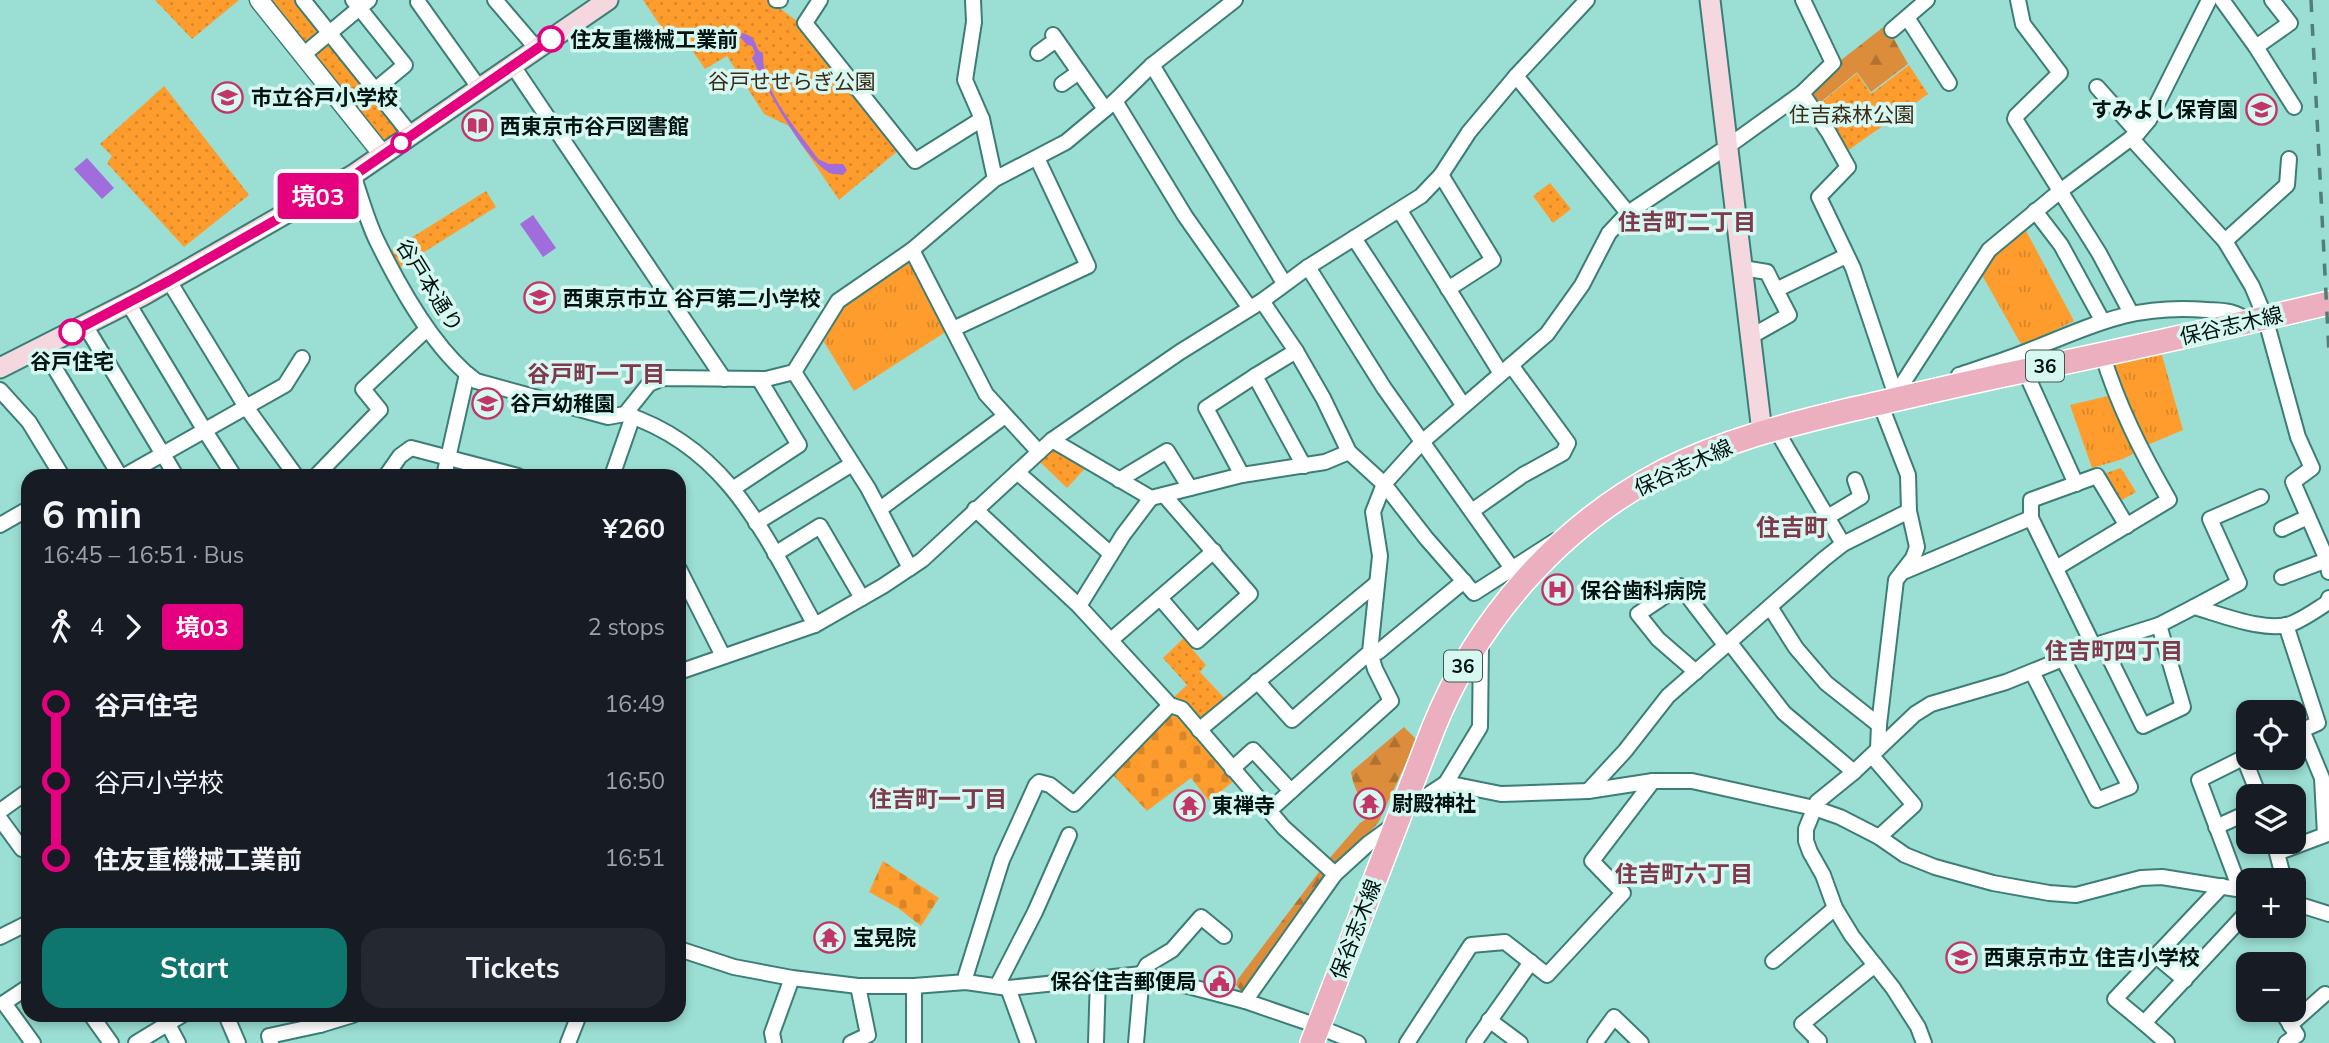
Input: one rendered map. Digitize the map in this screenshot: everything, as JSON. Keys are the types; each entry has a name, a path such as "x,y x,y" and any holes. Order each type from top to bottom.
{"main road":[{"path":"0,368 169,281 353,176 608,0"},
{"path":"1710,0 1750,337 1768,430"},
{"name":"保谷志木線","path":"1316,1035 1443,703 1481,635 1529,575 1579,528 1638,486 1666,470 1768,430 1932,390 2329,303"}],"street":[{"path":"258,0 383,155"},
{"path":"303,0 412,136"},
{"path":"495,0 537,49"},
{"path":"820,0 805,23 915,162 982,119"},
{"path":"973,0 974,22 965,80 982,119 995,179"},
{"path":"614,469 629,415 649,384 663,378 759,379 794,372 838,301 912,250 995,179 1066,142 1152,65 1235,0"},
{"path":"686,669 815,625 910,568 1052,440 1308,267 1421,196 1441,175 1469,132 1587,0"},
{"path":"1270,810 1391,701 1374,669 1370,652 1380,556 1373,512 1384,484 1422,442 1547,334 1582,285 1609,233 1628,212 1727,147 1802,93 1833,62 1803,0"},
{"path":"1892,30 1910,10 1927,0"},
{"path":"2018,0 2023,24 2060,73 2015,116 2015,120 2099,253 2131,313"},
{"path":"1889,401 1989,250 2059,192 2135,136 2149,120 2209,0"},
{"path":"2222,0 2294,107"},
{"path":"2256,47 2290,23 2272,0"},
{"path":"418,2 480,89"},
{"path":"303,55 361,3 405,65 375,90"},
{"path":"1910,10 1949,83"},
{"path":"1038,53 1055,38 1079,72 1110,105 1185,216 1296,351 1349,452 1384,484 1474,593 1511,567 1579,528"},
{"path":"1152,65 1284,283"},
{"path":"513,66 724,379"},
{"path":"1062,84 1079,72"},
{"path":"1517,76 1628,212"},
{"path":"2097,87 2225,241 2252,286 2256,319 2298,437 2312,468 2293,482 2328,566 2282,577"},
{"path":"1802,93 1848,167 1819,197 1846,256 1889,401 1908,474 1909,511 1917,547 1913,558 1896,580 1875,752 1914,805 1879,837"},
{"path":"953,329 1087,266 1037,158"},
{"path":"2225,241 2287,185 2289,159"},
{"path":"1441,175 1493,260 1448,289"},
{"name":"谷戸本通り","path":"353,176 376,240 427,329 467,374 476,381 608,417 629,415"},
{"path":"1400,211 1448,289 1506,368 1569,443 1563,453 1523,475 1472,511"},
{"path":"2035,211 2061,245 2102,320"},
{"path":"1354,238 1463,405"},
{"path":"912,250 986,394 1039,452"},
{"path":"1776,290 1846,256"},
{"path":"1308,267 1384,388 1511,567"},
{"path":"1743,268 1767,272 1789,315 1750,337"},
{"path":"169,281 246,407 291,469"},
{"path":"128,303 229,469"},
{"path":"1932,390 1955,376 2015,356 2102,320 2131,313 2163,309 2200,310 2238,313 2256,319"},
{"path":"85,325 171,469"},
{"path":"323,469 380,410 363,390 427,329"},
{"path":"42,347 118,469"},
{"path":"1242,475 1206,408 1296,351"},
{"path":"2056,568 2169,500 2140,449 2114,394 2102,354"},
{"path":"134,469 285,385 302,358"},
{"path":"2025,371 2076,484"},
{"path":"794,372 880,509 910,568"},
{"path":"445,469 467,374"},
{"path":"1255,376 1304,466"},
{"path":"734,488 799,445 759,379"},
{"path":"0,390 29,422 58,469"},
{"path":"629,415 664,430 701,455 734,488 815,625"},
{"path":"880,509 1005,416"},
{"path":"1768,430 1843,544"},
{"path":"1052,440 1119,480 1157,497 1214,551 1250,594 1197,641 1160,598"},
{"path":"391,469 400,456 411,448 490,469"},
{"path":"1119,480 1167,451 1190,488"},
{"path":"1079,606 1111,554 1157,497 1242,475 1325,463 1349,452"},
{"path":"757,523 852,464"},
{"path":"1017,472 1111,554"},
{"path":"2127,526 2097,476 2031,500 2031,518 2143,726 2183,707 2159,625"},
{"path":"1826,517 1861,497 1855,480"},
{"path":"1924,1043 1918,1027 1893,988 1852,936 1835,908 1823,875 1810,852 1806,841 1807,829 1817,802 1854,772 1915,714 1931,704 2006,682 2098,645 2159,625 2239,583 2210,519 2261,497"},
{"path":"975,509 1079,606 1170,705 1182,709 1284,828 1335,874"},
{"path":"1588,790 1625,751 1668,696 1770,607 1843,544 1909,511"},
{"path":"0,525 21,513"},
{"path":"2282,529 2308,517"},
{"path":"1902,573 2031,518"},
{"path":"775,554 820,526 862,598"},
{"path":"1111,640 1214,551"},
{"path":"1257,681 1293,720 1370,652 1378,652 1464,582"},
{"path":"1199,730 1377,583"},
{"path":"686,584 723,656"},
{"path":"1696,672 1658,639 1638,614 1680,586 1784,713 1854,772"},
{"path":"2194,607 2241,621 2275,627 2287,625 2327,603 2329,598"},
{"path":"1770,607 1796,648 1826,683 1879,725"},
{"path":"2287,625 2318,723 2306,728"},
{"path":"1245,1001 1335,874 1399,815 1446,783 1480,727 1481,635"},
{"path":"2032,672 2096,800 2130,787 2063,659"},
{"path":"966,982 1002,860 1036,785 1039,782 1050,785 1074,804 1170,705"},
{"path":"2281,868 2277,853 2325,835 2322,778 2306,747"},
{"path":"1232,769 1253,750 1291,791"},
{"path":"2236,762 2199,780 2236,871"},
{"path":"1446,783 1501,794 1588,790 1653,781 1692,780 1814,808 1840,817 1879,837 1905,855 1935,867 1993,883 2049,893 2085,894 2150,877 2162,877 2236,889"},
{"path":"1407,1043 1471,945 1506,942 1547,975 1623,893 1592,861 1653,781"},
{"path":"0,811 21,796"},
{"path":"2217,827 2236,818"},
{"path":"0,820 21,848"},
{"path":"1028,1043 1003,987 1069,835"},
{"path":"2167,1043 2115,999 2222,886"},
{"path":"2306,907 2329,914"},
{"path":"1773,961 1835,908"},
{"path":"1136,1043 1142,974 1147,965 1172,950 1201,917 1224,936"},
{"path":"2144,1023 2236,924"},
{"path":"0,937 21,926"},
{"path":"686,951 734,967 858,986 915,986 966,982 1003,987 1142,974 1245,1001 1316,1035 1358,1043"},
{"path":"2155,956 2185,980"},
{"path":"1474,1043 1531,962"},
{"path":"1816,1043 1819,1041 1802,1024 1875,965"},
{"path":"1096,1043 1098,977"},
{"path":"774,1043 772,1032 792,978"},
{"path":"851,1043 867,1035 858,986"},
{"path":"915,986 915,1043"},
{"path":"21,992 4,1003 33,1043"},
{"path":"2286,1043 2297,1035 2288,1021 2325,994"},
{"path":"1595,1043 1614,1017 1641,1043"},
{"path":"1489,1020 1520,1043"},
{"path":"96,1022 111,1043"},
{"path":"136,1043 163,1022"},
{"path":"167,1022 178,1043"},
{"path":"229,1022 238,1043"},
{"path":"271,1043 270,1036 312,1022"},
{"path":"568,1043 576,1022"}],"green space":[{"path":"155,0 239,0 192,39"},
{"path":"249,0 303,0 412,136 378,159 368,151"},
{"name":"谷戸せせらぎ公園","path":"643,0 768,0 800,23 900,149 839,200 789,126 764,114 727,56 705,69 676,27 666,34"},
{"path":"1886,25 1908,64 1871,92 1857,72 1815,107 1804,89"},
{"name":"住吉森林公園","path":"1909,65 1928,94 1843,154 1816,107 1857,73 1871,94"},
{"path":"164,86 249,195 184,247 107,163 112,156 100,144"},
{"path":"1550,183 1571,209 1553,223 1533,196"},
{"path":"486,191 496,207 397,269 387,253"},
{"path":"2024,227 2074,321 2022,346 1978,268"},
{"path":"909,257 947,331 854,391 824,342 842,304"},
{"path":"2160,348 2183,430 2145,446 2108,358"},
{"path":"2108,396 2135,453 2092,468 2070,405"},
{"path":"1059,447 1088,465 1067,488 1039,461"},
{"path":"2121,468 2136,492 2120,501 2103,474"},
{"path":"1189,633 1197,642 1192,649 1206,665 1200,672 1227,701 1203,722 1173,698 1187,685 1163,658"},
{"path":"1175,712 1235,780 1209,801 1191,778 1147,811 1112,774"},
{"path":"1404,727 1417,740 1378,823 1342,862 1247,991 1242,992 1236,985 1238,979 1328,860 1360,823 1369,817 1351,772"},
{"path":"883,861 939,898 921,926 898,908 869,892"}],"shaded area":[{"path":"742,33 752,37 759,51 763,53 768,82 791,122 818,159 829,164 843,164 847,170 843,175 830,173 818,164 796,136 752,58 755,53 752,46 747,45 740,37"},
{"path":"87,158 114,188 102,199 74,169"},
{"path":"533,215 556,248 543,257 520,224"}],"railway":[{"path":"2311,0 2329,353"}],"bus line":[{"name":"境03","path":"72,332 169,281 353,176 551,39"}],"place":[{"name":"住友重機械工業前","path":"551,39"},
{"name":"市立谷戸小学校","path":"228,97"},
{"name":"すみよし保育園","path":"2261,109"},
{"name":"西東京市谷戸図書館","path":"477,126"},
{"name":"西東京市立 谷戸第二小学校","path":"540,298"},
{"name":"谷戸住宅","path":"72,332"},
{"name":"谷戸幼稚園","path":"487,403"},
{"name":"保谷歯科病院","path":"1557,590"},
{"name":"尉殿神社","path":"1369,803"},
{"name":"東禅寺","path":"1189,805"},
{"name":"宝晃院","path":"830,937"},
{"name":"西東京市立 住吉小学校","path":"1961,957"},
{"name":"保谷住吉郵便局","path":"1220,981"}],"district":[{"name":"住吉町二丁目","path":"1687,221"},
{"name":"谷戸町一丁目","path":"596,373"},
{"name":"住吉町","path":"1792,527"},
{"name":"住吉町四丁目","path":"2114,650"},
{"name":"住吉町一丁目","path":"938,798"},
{"name":"住吉町六丁目","path":"1684,873"}]}
